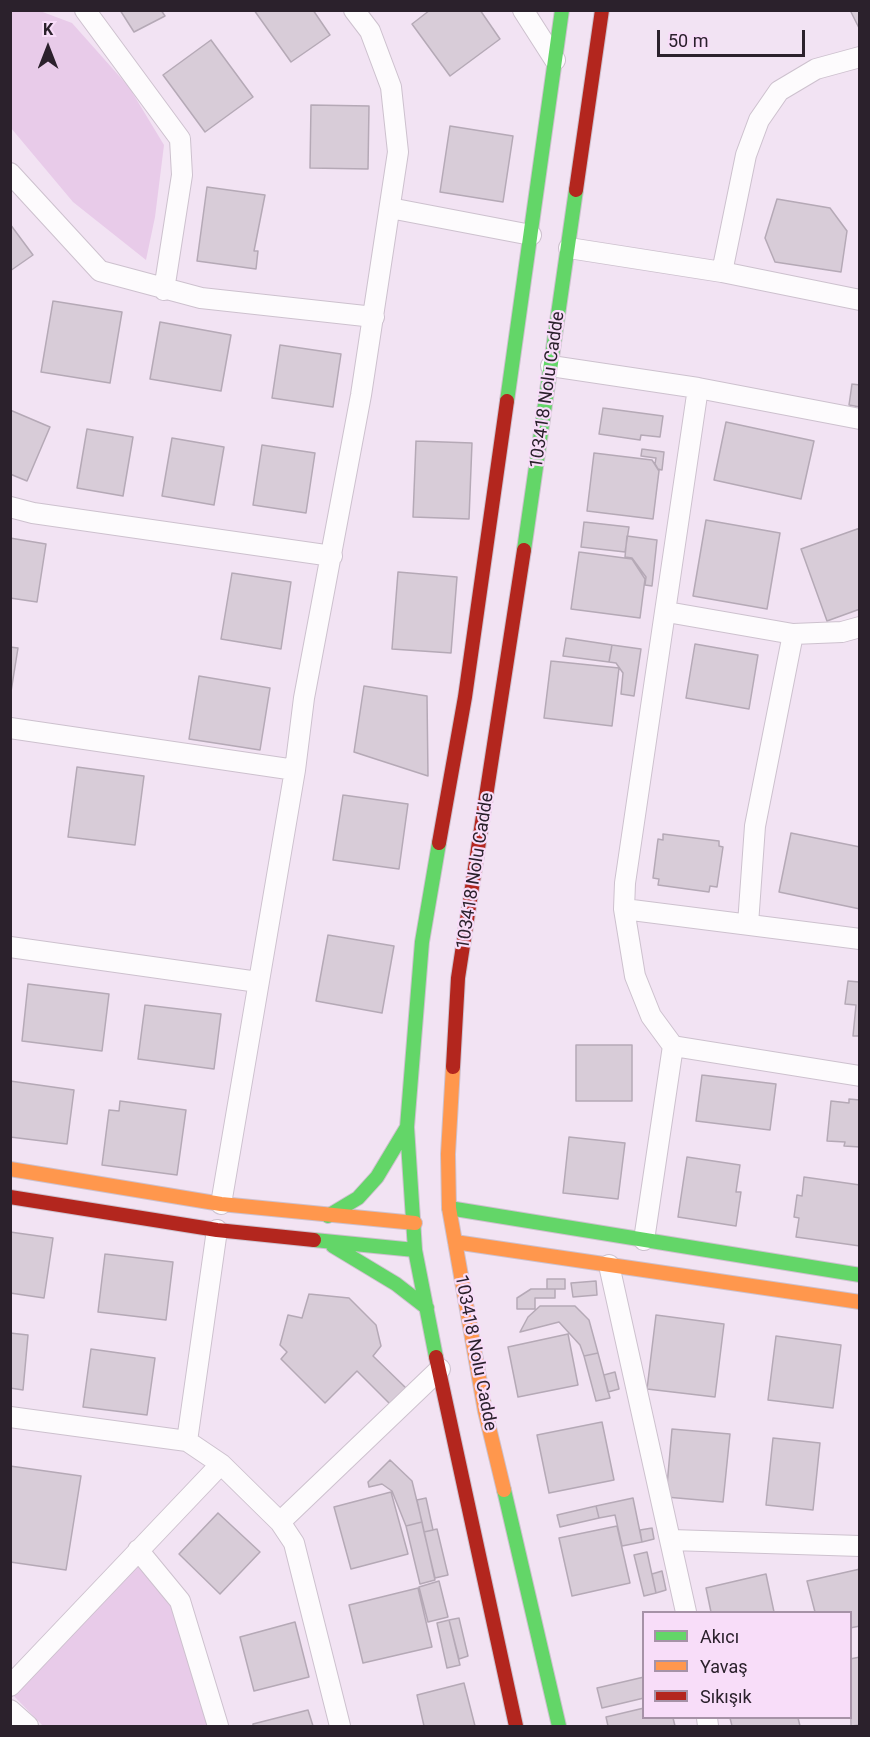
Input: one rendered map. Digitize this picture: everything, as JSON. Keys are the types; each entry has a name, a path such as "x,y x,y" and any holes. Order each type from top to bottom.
{"main road":[{"path":"516,1726 448,1420 440,1369 415,1250 407,1127 422,942 465,697 562,10"},
{"name":"103418 Nolu Cadde","path":"560,1726 485,1411 449,1208 448,1154 458,978 494,757 602,10"},
{"path":"328,1216 357,1198 377,1177 407,1127"},
{"path":"10,1169 221,1204 415,1223"},
{"path":"10,1197 217,1230 415,1250"},
{"path":"449,1208 860,1275"},
{"path":"327,1242 396,1284 427,1308"},
{"path":"455,1242 860,1302"}],"street":[{"path":"85,10 180,139 182,175 164,290"},
{"path":"221,1204 295,770 304,698 332,556 374,317 398,152 391,87 370,31 354,10"},
{"path":"523,10 555,60"},
{"path":"722,272 747,155 759,120 779,91 816,69 860,57"},
{"path":"10,173 100,271 164,290 201,298 374,317"},
{"path":"390,208 531,235"},
{"path":"569,248 722,272 860,300"},
{"path":"551,366 698,388 860,419"},
{"path":"644,1240 672,1046 651,1016 635,976 624,909 625,883 667,612 698,388"},
{"path":"10,507 33,513 332,556"},
{"path":"667,612 793,633 842,632 860,627"},
{"path":"748,924 755,826 793,633"},
{"path":"10,728 295,770"},
{"path":"624,909 860,939"},
{"path":"10,947 258,982"},
{"path":"672,1046 860,1076"},
{"path":"187,1440 217,1230"},
{"path":"609,1265 686,1611"},
{"path":"280,1522 440,1369"},
{"path":"10,1417 187,1440 221,1464 280,1522 294,1543 340,1726"},
{"path":"10,1686 221,1464"},
{"path":"671,1540 860,1546"},
{"path":"138,1550 180,1601 218,1726"},
{"path":"10,1710 28,1726"}],"shaded area":[{"path":"10,11 40,11 72,23 129,87 164,145 155,217 146,260 73,202 11,128"},
{"path":"142,1567 177,1614 209,1726 43,1726 11,1693 129,1568"}],"building":[{"path":"120,10 161,10 165,16 134,32"},
{"path":"254,10 313,10 330,35 291,62"},
{"path":"430,10 480,10 500,39 450,76 412,24"},
{"path":"850,10 860,10 860,30"},
{"path":"211,40 253,97 205,132 163,75"},
{"path":"311,105 369,106 368,169 310,168"},
{"path":"450,126 513,136 503,202 440,192"},
{"path":"207,187 265,195 254,251 258,251 256,269 197,261"},
{"path":"777,199 830,208 847,231 841,272 775,262 765,238"},
{"path":"10,224 33,255 10,271"},
{"path":"53,301 122,312 110,383 41,372"},
{"path":"160,322 231,335 221,391 150,379"},
{"path":"280,345 341,354 333,407 272,398"},
{"path":"852,384 860,385 860,407 849,405"},
{"path":"603,408 663,416 660,437 641,435 640,440 599,434"},
{"path":"10,410 50,427 27,481 10,474"},
{"path":"726,422 814,441 801,499 714,480"},
{"path":"87,429 133,437 123,496 77,488"},
{"path":"172,438 224,447 214,505 162,496"},
{"path":"416,441 472,443 469,519 413,517"},
{"path":"262,445 315,453 306,513 253,505"},
{"path":"642,449 664,452 662,470 658,469 655,464 656,458 641,456"},
{"path":"594,453 652,460 659,471 653,519 587,511"},
{"path":"706,520 780,533 767,609 693,596"},
{"path":"584,522 629,527 625,552 581,547"},
{"path":"860,528 860,609 827,621 801,549"},
{"path":"627,536 657,540 652,586 645,585 646,577 632,558 625,557"},
{"path":"10,538 46,544 37,602 10,598"},
{"path":"579,552 632,559 645,579 640,618 571,609"},
{"path":"398,572 457,577 451,653 392,649"},
{"path":"232,573 291,582 281,649 221,639"},
{"path":"566,638 612,645 609,662 563,656"},
{"path":"695,644 758,655 749,709 686,698"},
{"path":"612,645 641,649 634,696 621,694 623,673 616,663 609,662"},
{"path":"10,647 18,648 10,698"},
{"path":"551,661 619,668 612,726 544,718"},
{"path":"199,676 270,688 260,750 189,739"},
{"path":"364,686 427,696 428,776 354,752"},
{"path":"77,767 144,776 135,845 68,837"},
{"path":"343,795 408,804 399,869 333,860"},
{"path":"791,833 860,847 860,909 779,892"},
{"path":"663,834 719,841 719,846 723,847 717,887 710,886 709,892 658,885 659,879 653,878 658,839 663,840"},
{"path":"328,935 394,946 382,1013 316,1001"},
{"path":"859,973 860,1036 853,1036 856,1005 845,1004 848,981 859,982"},
{"path":"28,984 109,994 102,1051 22,1041"},
{"path":"145,1005 221,1014 214,1069 138,1059"},
{"path":"576,1045 632,1045 632,1101 576,1101"},
{"path":"702,1075 776,1084 770,1130 696,1121"},
{"path":"10,1081 74,1090 67,1144 10,1137"},
{"path":"849,1099 860,1100 860,1147 844,1146 845,1142 827,1141 831,1101 849,1103"},
{"path":"120,1101 186,1110 177,1175 102,1165 109,1110 119,1111"},
{"path":"569,1137 625,1143 618,1199 563,1193"},
{"path":"687,1157 740,1165 736,1192 741,1192 736,1226 678,1217"},
{"path":"804,1177 860,1185 860,1246 796,1237 799,1218 794,1217 797,1195 802,1196"},
{"path":"10,1232 53,1238 44,1298 10,1293"},
{"path":"105,1254 173,1262 166,1320 98,1312"},
{"path":"547,1279 565,1279 565,1289 547,1289"},
{"path":"596,1281 597,1295 573,1297 571,1283"},
{"path":"531,1289 555,1289 555,1298 535,1298 535,1309 517,1309 517,1298"},
{"path":"309,1294 349,1298 376,1325 381,1346 373,1356 407,1389 391,1405 357,1371 325,1403 281,1359 287,1352 280,1345 288,1315 302,1318"},
{"path":"540,1306 575,1306 589,1320 598,1353 584,1356 580,1345 559,1322 520,1332 528,1317"},
{"path":"656,1315 724,1324 715,1397 647,1389"},
{"path":"10,1333 28,1335 23,1390 10,1388"},
{"path":"568,1334 578,1385 518,1397 508,1347"},
{"path":"776,1336 841,1345 833,1408 768,1400"},
{"path":"91,1349 155,1358 147,1415 83,1407"},
{"path":"598,1353 610,1398 596,1401 584,1356"},
{"path":"615,1372 619,1389 608,1392 604,1375"},
{"path":"602,1422 614,1480 549,1493 537,1435"},
{"path":"672,1429 730,1434 723,1502 666,1497"},
{"path":"773,1438 820,1443 813,1510 766,1505"},
{"path":"390,1460 412,1481 422,1522 406,1526 392,1491 382,1484 369,1487 368,1482"},
{"path":"10,1466 81,1476 66,1570 10,1562"},
{"path":"391,1492 408,1554 351,1569 334,1507"},
{"path":"426,1498 433,1530 424,1532 417,1500"},
{"path":"633,1498 642,1542 622,1546 615,1515 599,1518 596,1506"},
{"path":"596,1506 599,1518 560,1527 557,1515"},
{"path":"218,1513 260,1552 220,1594 179,1554"},
{"path":"422,1522 435,1580 420,1584 406,1526"},
{"path":"617,1526 630,1583 572,1596 559,1538"},
{"path":"652,1528 654,1539 642,1542 640,1530"},
{"path":"437,1529 448,1575 435,1578 424,1532"},
{"path":"647,1552 656,1593 644,1596 634,1555"},
{"path":"860,1569 860,1626 852,1628 852,1611 815,1611 807,1581"},
{"path":"662,1571 666,1590 656,1593 652,1574"},
{"path":"766,1574 774,1611 711,1611 706,1588"},
{"path":"439,1581 448,1617 428,1622 419,1587"},
{"path":"418,1588 432,1647 363,1663 349,1605"},
{"path":"459,1618 468,1656 459,1659 449,1620"},
{"path":"449,1620 460,1665 447,1668 437,1623"},
{"path":"295,1622 309,1677 254,1691 240,1637"},
{"path":"860,1657 860,1725 851,1726 852,1719 852,1659"},
{"path":"642,1677 642,1698 602,1708 597,1688"},
{"path":"464,1683 475,1726 424,1726 417,1695"},
{"path":"642,1708 642,1719 673,1719 675,1726 608,1726 606,1717"},
{"path":"308,1710 313,1726 253,1726 253,1724"},
{"path":"730,1719 798,1719 800,1726 732,1726"}],"traffic: fast":[{"path":"507,401 562,10"},
{"path":"524,550 576,190"},
{"path":"436,1357 415,1250 407,1127 422,942 439,843"},
{"path":"328,1216 358,1198 377,1177 407,1127"},
{"path":"449,1208 860,1275"},
{"path":"314,1240 415,1250"},
{"path":"333,1246 396,1284 427,1308"},
{"path":"504,1490 559,1726"}],"traffic: slow":[{"path":"453,1067 448,1154 449,1208 485,1411 504,1490"},
{"path":"10,1169 221,1204 415,1223"},
{"path":"455,1242 860,1302"}],"traffic: jam":[{"path":"576,190 602,10"},
{"path":"439,843 465,697 507,401"},
{"path":"453,1067 458,978 524,550"},
{"path":"10,1197 217,1230 314,1240"},
{"path":"436,1357 516,1726"}]}
